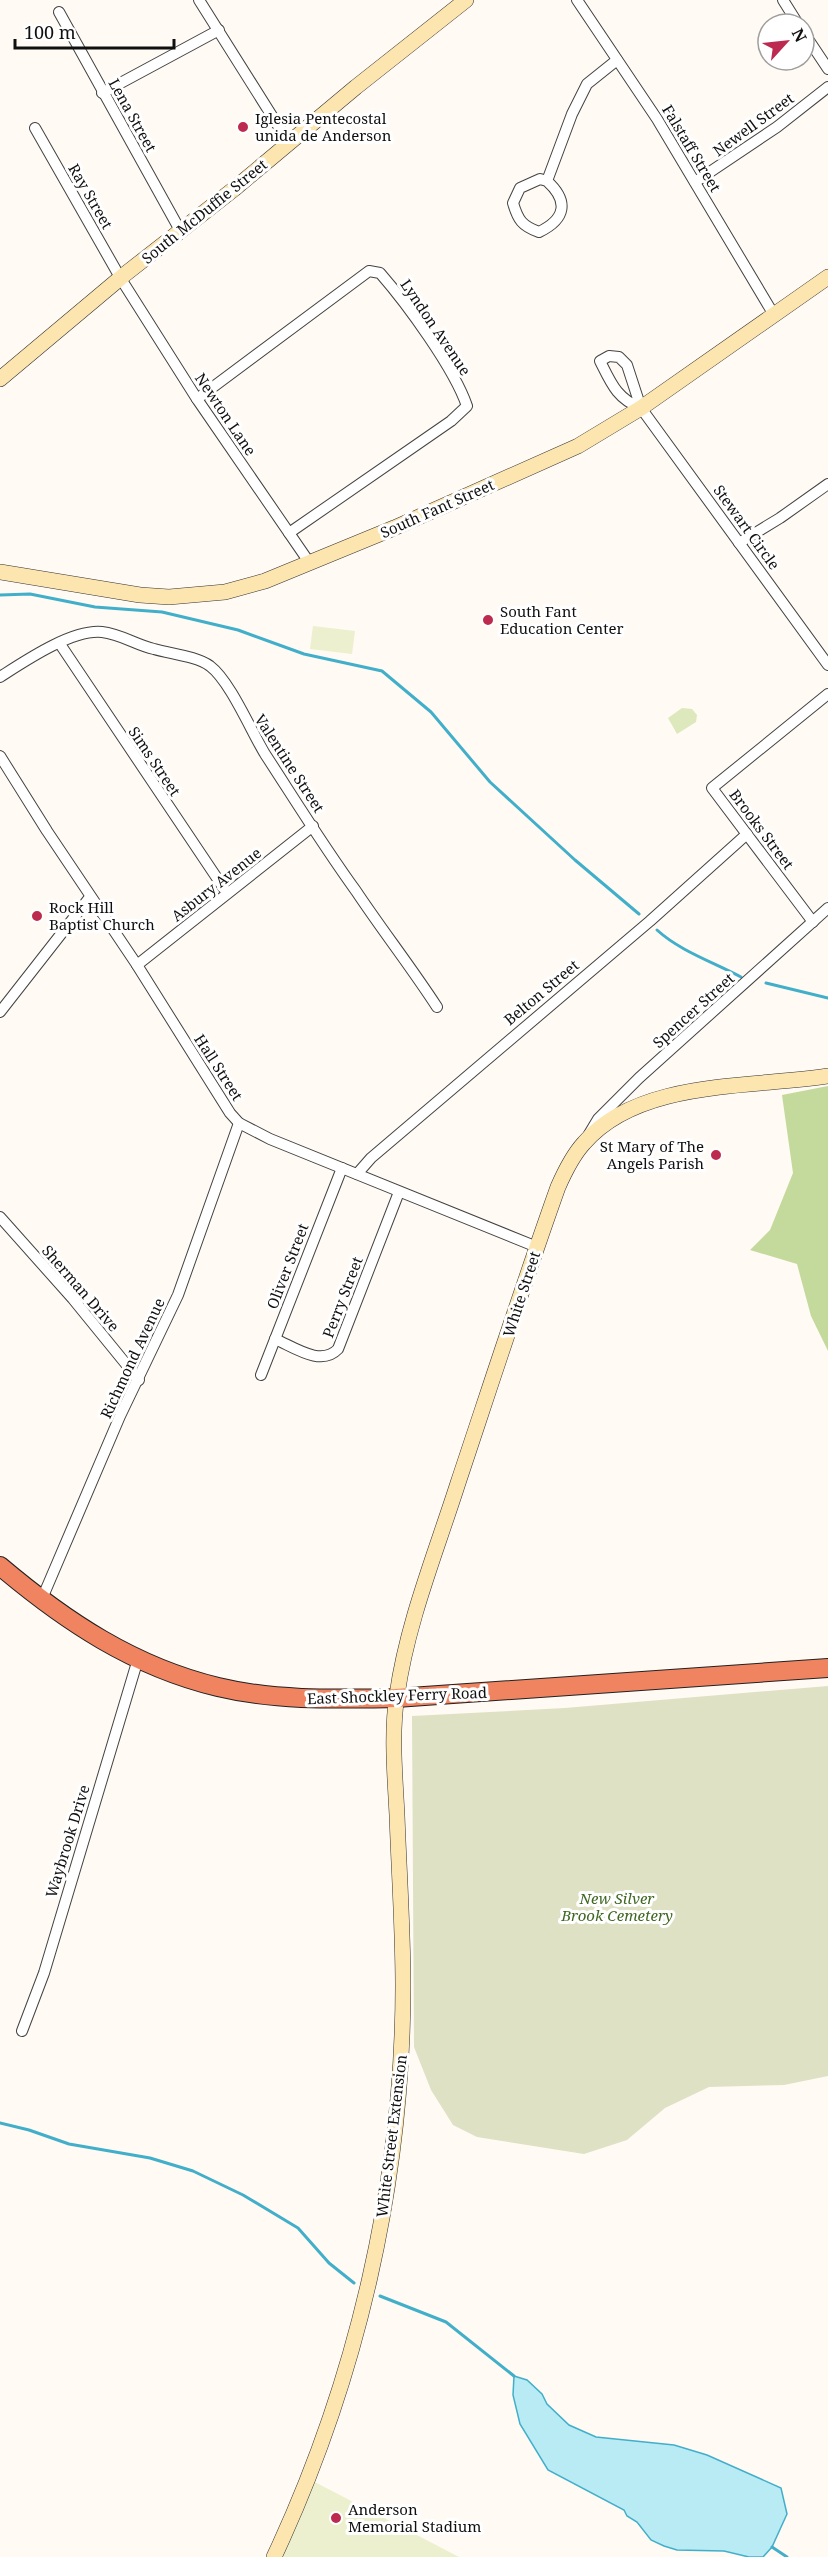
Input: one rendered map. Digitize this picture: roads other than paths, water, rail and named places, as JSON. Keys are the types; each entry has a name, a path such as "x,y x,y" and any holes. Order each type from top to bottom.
{"highway":[{"name":"East Shockley Ferry Road","path":"0,1566 41,1601 96,1638 138,1659 202,1683 254,1693 330,1699 396,1698 828,1668"}],"street":[{"path":"200,0 289,143"},
{"name":"South McDuffie Street","path":"0,379 27,354 466,0"},
{"name":"Falstaff Street","path":"577,0 657,119 774,315"},
{"name":"Lena Street","path":"59,12 181,232"},
{"path":"102,93 219,30"},
{"path":"816,49 826,63"},
{"path":"547,181 572,114 587,84 617,60"},
{"name":"Newell Street","path":"695,182 777,127 828,87"},
{"name":"Ray Street","path":"35,128 121,279"},
{"path":"540,179 547,181 561,200 562,212 553,225 539,232 519,222 513,203 520,188 540,179"},
{"name":"Lyndon Avenue","path":"197,399 369,271 380,273 424,333 462,392 467,406 451,421 289,533"},
{"name":"South Fant Street","path":"0,572 141,595 183,597 238,589 309,562 578,446 641,408 828,277"},
{"name":"Newton Lane","path":"121,279 197,399 309,562"},
{"name":"Stewart Circle","path":"641,408 625,402 600,361 609,356 619,357 627,365 641,408 828,664"},
{"path":"739,543 780,518 828,484"},
{"name":"Valentine Street","path":"0,677 31,658 77,635 102,632 123,636 146,647 194,659 210,666 223,679 250,729 313,826 437,1006"},
{"name":"Sims Street","path":"60,644 227,893"},
{"name":"Brooks Street","path":"813,922 712,788 828,694"},
{"name":"Hall Street","path":"0,756 90,897 137,965 230,1113 239,1123 270,1139 537,1247"},
{"name":"Asbury Avenue","path":"137,965 313,826"},
{"name":"Belton Street","path":"357,1174 370,1158 650,921 747,834"},
{"path":"0,1012 90,897"},
{"name":"Spencer Street","path":"584,1142 598,1119 613,1102 828,908"},
{"name":"White Street","path":"396,1698 411,1631 537,1247 564,1173 584,1142 620,1115 679,1094 719,1087 828,1076"},
{"name":"Richmond Avenue","path":"41,1601 120,1416 178,1295 239,1123"},
{"name":"Oliver Street","path":"261,1375 342,1168"},
{"name":"Perry Street","path":"275,1339 319,1358 330,1356 338,1349 399,1192"},
{"name":"Sherman Drive","path":"0,1217 80,1307 139,1380"},
{"name":"Waybrook Drive","path":"22,2031 44,1973 138,1659"},
{"name":"White Street Extension","path":"274,2557 309,2479 342,2383 367,2288 390,2160 399,2085 403,1986 395,1779 396,1698"}],"water":[{"path":"514,2376 527,2380 569,2425 596,2437 674,2445 707,2455 781,2488 787,2514 772,2547 763,2557 749,2557 724,2551 677,2550 651,2540 624,2510 548,2470 520,2424 513,2395"}],"waterway":[{"path":"0,595 30,594 95,607 162,612 238,630 304,654 382,671 431,712 490,782 575,860 639,914"},
{"path":"657,930 686,950 741,977"},
{"path":"766,983 828,998"},
{"path":"0,2123 69,2144 150,2158 193,2171 243,2195 298,2228 329,2263 354,2283"},
{"path":"380,2296 446,2322 514,2376"},
{"path":"772,2547 787,2557"}],"place":[{"name":"Iglesia Pentecostal unida de Anderson","path":"243,127"},
{"name":"South Fant Education Center","path":"488,620"},
{"name":"Rock Hill Baptist Church","path":"37,916"},
{"name":"St Mary of The Angels Parish","path":"716,1155"},
{"name":"Anderson Memorial Stadium","path":"336,2518"}],"park label":[{"name":"New Silver Brook Cemetery","path":"617,1906"}]}
